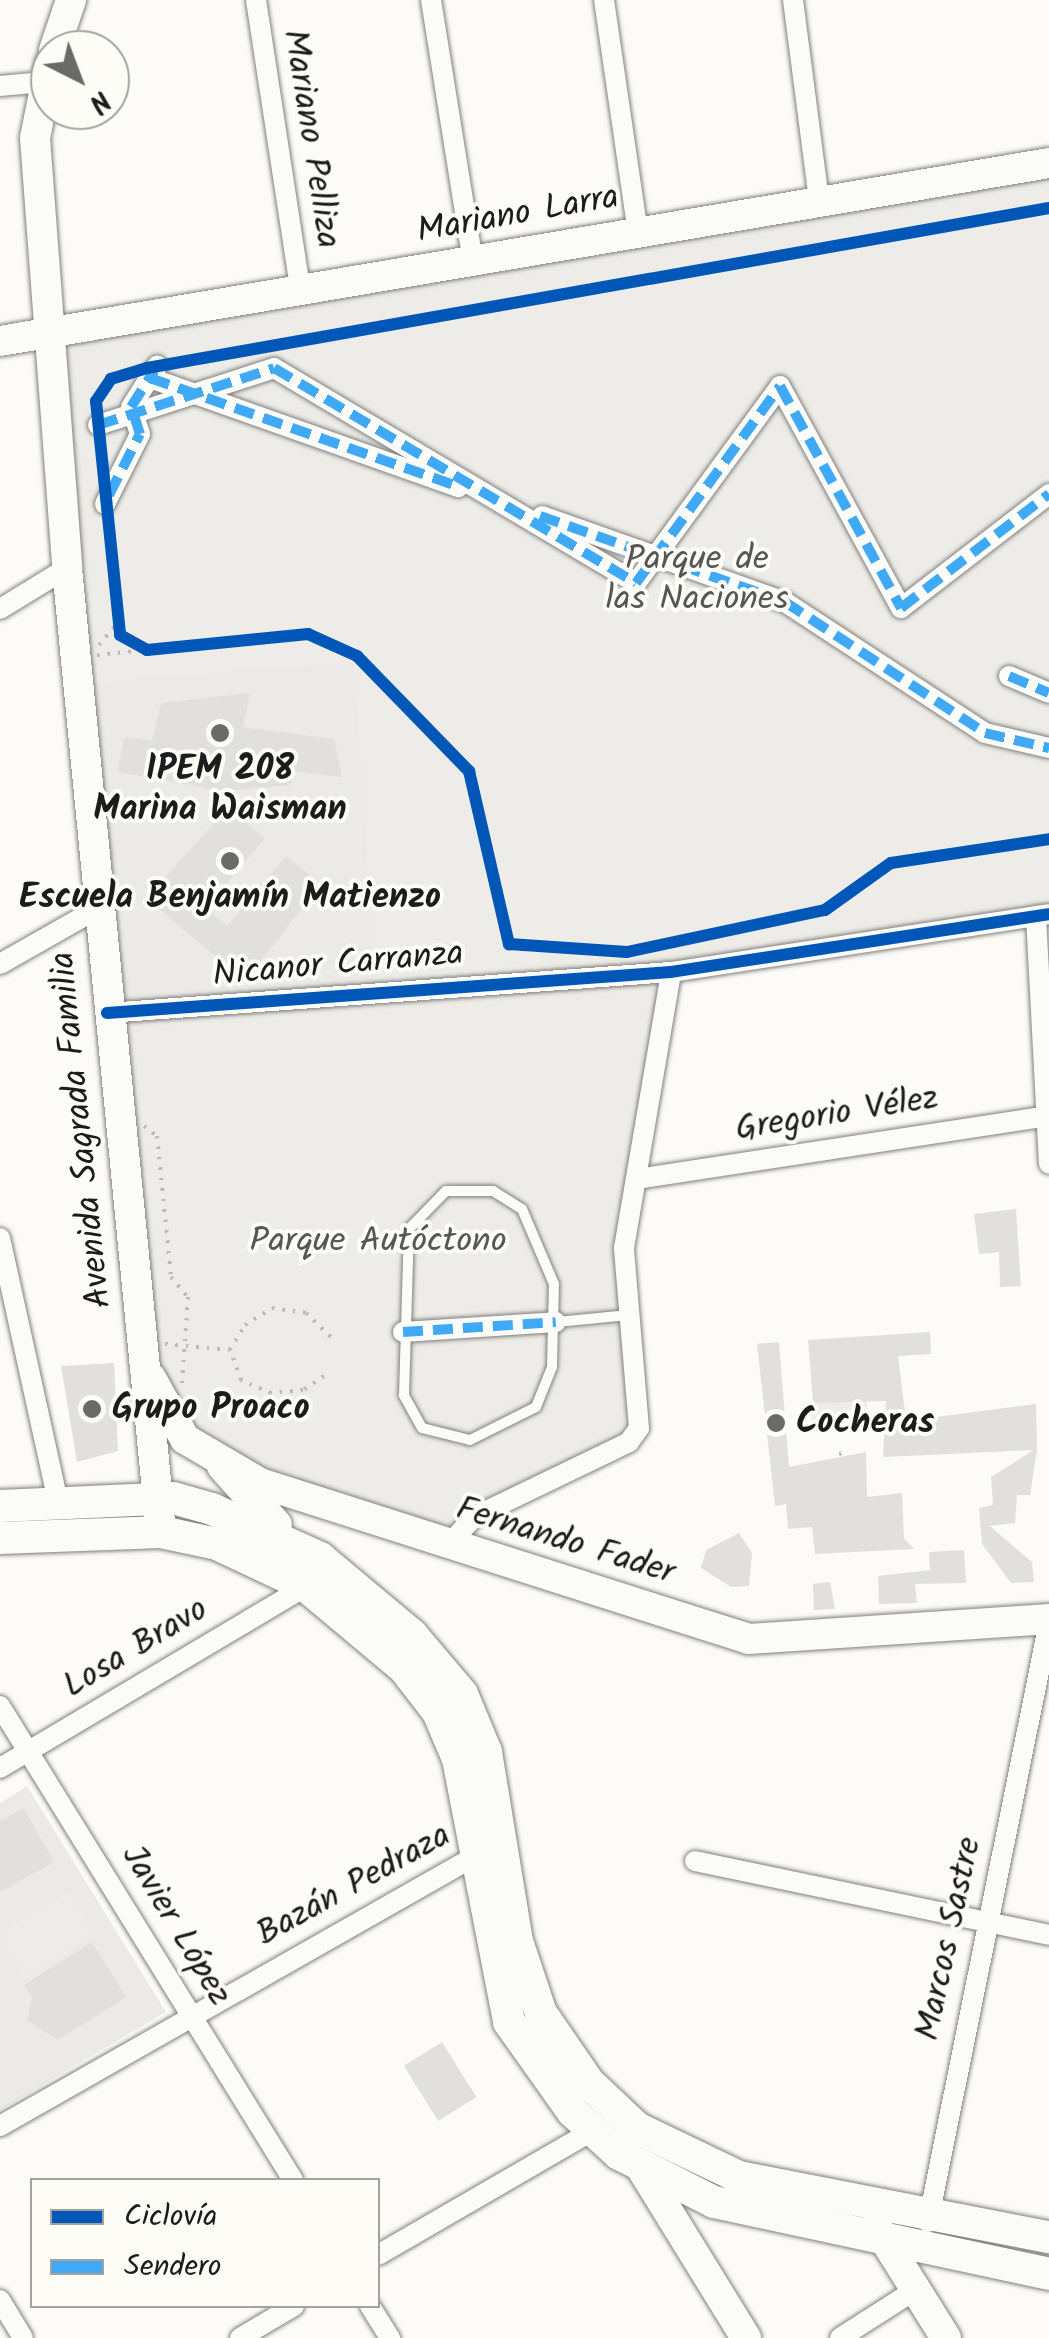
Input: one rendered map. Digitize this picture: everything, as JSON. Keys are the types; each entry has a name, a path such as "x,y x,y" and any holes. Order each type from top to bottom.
{"main road":[{"path":"61,30 71,0"},
{"name":"Avenida Sagrada Familia","path":"36,130 96,909 107,1013 156,1342 161,1532"},
{"name":"Mariano Larra","path":"0,341 1049,163"},
{"path":"156,1342 159,1403 185,1439 232,1478 294,1542 392,1616 462,1694 499,1799 524,1969 589,2083 692,2161 862,2202 1049,2237"},
{"path":"0,1506 163,1498 232,1478"},
{"name":"Fernando Fader","path":"232,1478 749,1640 1049,1620"},
{"path":"163,1498 294,1542"},
{"path":"0,1538 161,1532 238,1551 306,1586 404,1668 438,1712 479,1854 508,2022 592,2131 643,2171 714,2202 888,2244 1049,2274"},
{"path":"643,2171 746,2338"},
{"path":"862,2202 946,2338"}],"street":[{"name":"Mariano Pelliza","path":"256,0 300,289"},
{"path":"431,0 473,261"},
{"path":"604,0 638,232"},
{"path":"793,0 819,201"},
{"path":"0,86 30,78"},
{"path":"98,425 134,418 274,368 636,583 780,386 900,608 1049,494"},
{"path":"105,504 140,434 134,418 153,372 198,396 785,602 984,734 1049,748"},
{"path":"0,609 67,568"},
{"path":"1009,676 1049,692"},
{"path":"0,964 96,909"},
{"path":"1043,915 1049,1164"},
{"name":"Nicanor Carranza","path":"107,1013 671,972 1043,915"},
{"path":"449,1544 474,1517 636,1437 624,1248 671,972"},
{"name":"Gregorio Vélez","path":"636,1179 1048,1116"},
{"path":"0,1238 58,1502"},
{"path":"402,1332 556,1322"},
{"name":"Losa Bravo","path":"0,1768 306,1586"},
{"name":"Marcos Sastre","path":"926,2213 1049,1620"},
{"name":"Javier López","path":"0,1706 292,2178"},
{"name":"Bazán Pedraza","path":"0,2126 479,1854"},
{"path":"696,1861 1049,1935"},
{"path":"380,2254 592,2131"},
{"path":"926,2213 936,2242 957,2256"},
{"path":"840,2338 915,2290"},
{"path":"0,2300 23,2338"},
{"path":"240,2338 291,2308"},
{"path":"371,2308 390,2338"}],"lane":[{"path":"471,1188 508,1198 534,1222 556,1322 536,1407 470,1440 436,1436 413,1420 402,1332 415,1213 446,1191 471,1188"},
{"path":"556,1322 630,1315"}],"path":[{"path":"114,609 115,626 90,656 165,648"},
{"path":"115,626 147,650"},
{"path":"142,1142 140,1123 158,1136 171,1276 188,1298 182,1393"},
{"path":"324,1376 287,1394 254,1388 234,1370 230,1350 244,1325 272,1308 306,1313 331,1337"},
{"path":"156,1342 230,1350"},
{"path":"839,1454 846,1452"}],"shaded area":[{"name":"Escuela Benjamín Matienzo","path":"354,661 377,992 99,1012 76,680"},
{"path":"27,1786 166,2012 0,2110 0,1803"}],"green space":[{"name":"Parque de las Naciones","path":"1049,163 1049,914 671,972 624,1248 629,1442 474,1517 449,1544 260,1483 159,1403 107,1013 376,992 354,661 76,684 50,332"},
{"path":"867,1365 867,1420 811,1423 813,1403 859,1396"},
{"path":"68,1893 94,1936 25,1977 0,1934"}],"building":[{"path":"250,693 243,727 334,739 342,777 293,771 291,785 224,791 117,772 125,737 152,741 161,703"},
{"path":"228,808 265,838 206,908 227,926 286,856 321,884 256,967 246,958 234,972 146,898"},
{"path":"1016,1209 1021,1286 1000,1287 999,1252 979,1254 974,1214"},
{"path":"930,1332 931,1354 898,1356 906,1421 1036,1404 1037,1450 1030,1495 1017,1495 1015,1523 990,1526 1032,1562 1034,1582 1011,1583 982,1544 979,1508 993,1505 991,1477 1034,1450 883,1457 886,1401 813,1403 808,1340"},
{"path":"779,1342 789,1467 866,1452 867,1497 902,1493 904,1538 914,1549 815,1554 812,1527 788,1529 786,1504 775,1506 757,1344"},
{"name":"Grupo Proaco","path":"114,1363 118,1451 77,1462 61,1366"},
{"path":"739,1533 752,1553 749,1586 731,1587 701,1568 706,1550"},
{"path":"964,1550 966,1583 915,1584 917,1603 879,1604 878,1576 930,1570 929,1552"},
{"path":"830,1582 835,1609 814,1610 813,1584"},
{"path":"24,1808 54,1862 0,1892 0,1821"},
{"path":"92,1942 126,1997 58,2040 27,2020 32,1998 24,1985"},
{"path":"442,2042 476,2097 438,2121 404,2066"}],"marked path":[{"path":"98,425 274,368 636,583 780,386 901,608 1049,494"},
{"path":"109,495 140,434 131,407 154,371"},
{"path":"150,378 460,487"},
{"path":"540,516 785,602 985,733 1049,748"},
{"path":"1009,676 1049,693"},
{"path":"403,1332 556,1322"}],"cycle path":[{"path":"1049,208 147,368 111,379 96,401 120,635 147,650 308,634 357,656 469,771 509,944 627,952 825,910 891,863 1049,839"},
{"path":"107,1013 671,972 1049,914"}],"place":[{"name":"IPEM 208 Marina Waisman","path":"220,733"},
{"name":"Escuela Benjamín Matienzo","path":"230,861"},
{"name":"Grupo Proaco","path":"92,1409"},
{"name":"Cocheras","path":"776,1423"}],"park label":[{"name":"Parque Autóctono","path":"378,1242"}]}
